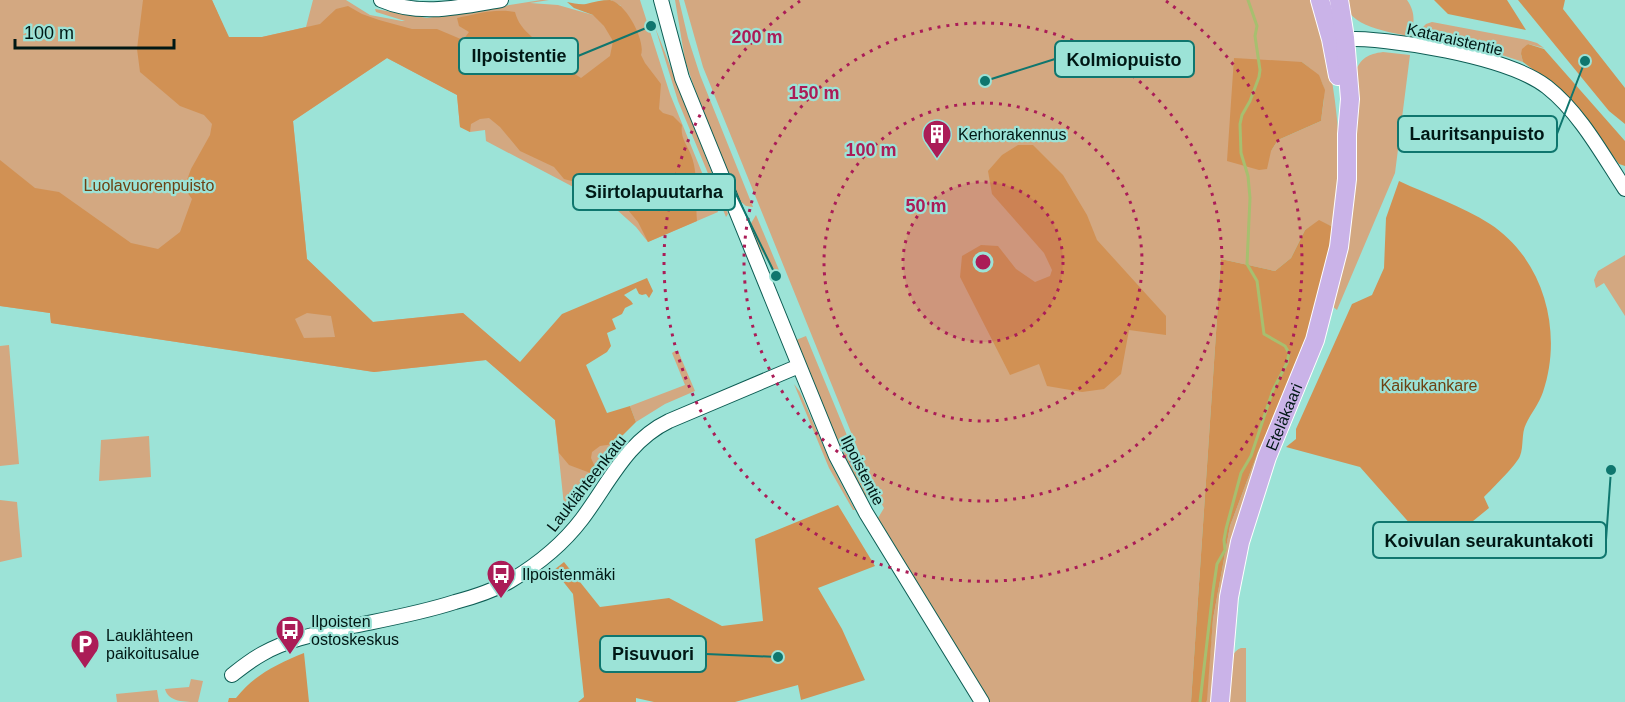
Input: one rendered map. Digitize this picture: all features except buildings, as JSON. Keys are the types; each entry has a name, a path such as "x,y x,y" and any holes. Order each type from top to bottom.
{"main road":[{"name":"Eteläkaari","path":"1320,0 1338,39"},
{"name":"Eteläkaari","path":"1220,702 1229,597 1240,542 1267,457 1315,340 1339,247 1347,179 1350,99 1338,39 1339,0"}],"street":[{"path":"381,0 395,5 427,10 457,8 501,0"},
{"name":"Ilpoistentie","path":"661,0 682,78 799,366 849,482 982,702"},
{"name":"Kataraistentie","path":"1338,39 1389,41 1472,57 1490,61 1533,78 1546,86 1572,111 1625,189"},
{"name":"Lauklähteenkatu","path":"232,675 262,653 301,638 424,612 477,596 510,581 542,559 567,535 585,514 622,460 649,432 669,421 799,366"}],"green space":[{"name":"Luolavuorenpuisto","path":"0,0 212,0 228,37 262,37 306,27 313,0 346,0 370,15 405,21 376,12 375,9 427,18 549,0 530,3 558,5 593,15 621,6 611,0 640,0 670,94 718,212 648,242 636,227 617,210 486,141 485,130 470,132 460,127 457,95 387,58 293,121 307,259 373,322 463,313 614,444 565,515 555,420 486,360 374,372 51,323 50,313 0,306"},
{"name":"Luolavuorenpuisto","path":"143,0 212,0 229,37 262,37 320,24 336,9 348,6 379,20 412,29 437,29 463,40 469,32 459,26 457,18 486,12 508,11 515,12 521,26 532,37 581,78 610,56 613,41 604,26 593,15 574,8 567,2 584,4 610,0 622,8 638,32 641,41 641,55 645,63 661,84 659,109 673,116 682,125 683,137 695,171 697,221 648,242 638,222 623,204 612,203 588,181 575,182 564,179 554,167 520,151 500,127 489,118 480,119 471,124 470,132 460,127 457,95 387,58 293,121 307,259 373,322 463,313 520,362 562,314 647,278 653,291 649,298 646,294 639,294 636,288 624,295 633,304 612,319 616,329 607,333 611,346 607,352 586,365 607,413 630,406 636,422 614,444 600,446 592,452 591,458 596,469 593,474 569,465 559,453 555,420 486,360 374,372 51,323 50,313 0,306 0,160 35,188 59,192 131,243 158,249 180,232 192,199 184,188 191,169 210,135 212,124 204,115 180,106 140,72 137,49","holes":["307,313 331,316 335,337 304,338 295,319"]},
{"path":"675,0 679,0 700,75 753,207 746,206 740,201 708,125 685,60"},
{"path":"684,0 1316,0 1330,68 1338,136 1339,182 1333,227 1319,221 1305,230 1291,258 1275,271 1221,259 1191,702 990,702 878,518 884,508 876,494 703,67","holes":["1302,62 1311,69 1324,87 1321,121 1278,140 1271,151"]},
{"path":"1344,0 1407,0 1414,18 1411,37 1371,27 1361,22 1353,17"},
{"path":"1434,0 1507,0 1526,30 1448,14"},
{"path":"1518,0 1565,0 1563,9 1625,88 1625,124 1609,111"},
{"path":"1432,22 1527,40 1544,48 1528,44 1521,54 1523,62 1502,55 1421,39 1421,29"},
{"path":"655,27 728,214 726,217 678,101"},
{"path":"1528,44 1544,49 1625,141 1625,166 1619,164 1578,109 1559,89 1523,62 1522,49"},
{"path":"1383,52 1410,55 1395,173 1337,310 1332,306 1355,72 1366,58"},
{"path":"1234,58 1302,62 1319,75 1325,90 1321,121 1278,140 1271,151 1267,169 1259,170 1227,161"},
{"path":"1018,145 1033,145 1063,175 1087,215 1097,240 1166,316 1166,335 1129,330 1121,374 1104,389 1082,392 1047,386 1039,364 1010,375 960,277 962,256 981,245 998,246 1016,269 1035,282 1050,276 1052,270 1044,253 992,194 988,171 1002,155"},
{"name":"Kaikukankare","path":"1399,181 1468,212 1490,224 1509,239 1524,257 1536,277 1545,299 1550,322 1549,369 1543,392 1524,428 1518,460 1484,497 1489,508 1435,552 1360,467 1286,447 1296,439 1296,429 1352,304 1372,295 1384,268 1386,218"},
{"path":"756,215 779,270 775,272 756,242 750,225"},
{"path":"1319,220 1333,227 1312,320 1290,387 1259,449 1230,526 1213,619 1207,700 1206,702 1191,702 1221,259 1275,271 1291,258 1305,230"},
{"path":"1625,255 1625,316 1604,283 1596,288 1594,280 1598,271"},
{"path":"806,336 872,496 868,498 862,492 834,432 796,340"},
{"path":"9,345 19,464 0,466 0,346"},
{"path":"678,351 695,391 665,404 636,422 630,406 685,385 672,353"},
{"path":"794,384 800,392 832,466 855,510 829,468"},
{"path":"1268,431 1211,702 1206,702 1213,619 1230,526"},
{"path":"149,436 151,477 99,481 101,440"},
{"path":"0,500 17,502 22,557 0,562"},
{"path":"838,505 875,566 818,588 842,629 865,680 801,700 798,685 735,702 654,702 636,698 636,702 578,702 584,697 573,594 554,570 564,562 600,607 669,598 722,626 763,621 755,539"},
{"path":"1241,648 1246,648 1246,702 1227,702 1230,663 1232,656"},
{"path":"304,653 309,702 228,702 229,698 236,698 250,683 267,671"},
{"path":"191,679 203,681 198,702 173,699 165,689 189,687"},
{"path":"157,690 159,702 117,702 116,694"}],"waterway":[{"path":"1200,702 1217,564 1225,550 1226,529 1241,473 1251,456 1273,390 1287,363 1289,353 1285,346 1264,334 1257,281 1247,264 1250,198 1248,176 1241,153 1240,124 1260,70 1255,36 1257,26 1248,0"}],"place":[{"name":"Ilpoistentie","path":"651,26"},
{"name":"Lauritsanpuisto","path":"1585,61"},
{"name":"Kolmiopuisto","path":"985,81"},
{"name":"Kerhorakennus","path":"937,160"},
{"name":"Siirtolapuutarha","path":"776,276"},
{"name":"Koivulan seurakuntakoti","path":"1611,470"},
{"name":"Ilpoistenmäki","path":"501,600"},
{"name":"Ilpoisten ostoskeskus","path":"290,656"},
{"name":"Pisuvuori","path":"778,657"},
{"name":"Lauklähteen paikoitusalue","path":"85,670"}]}
